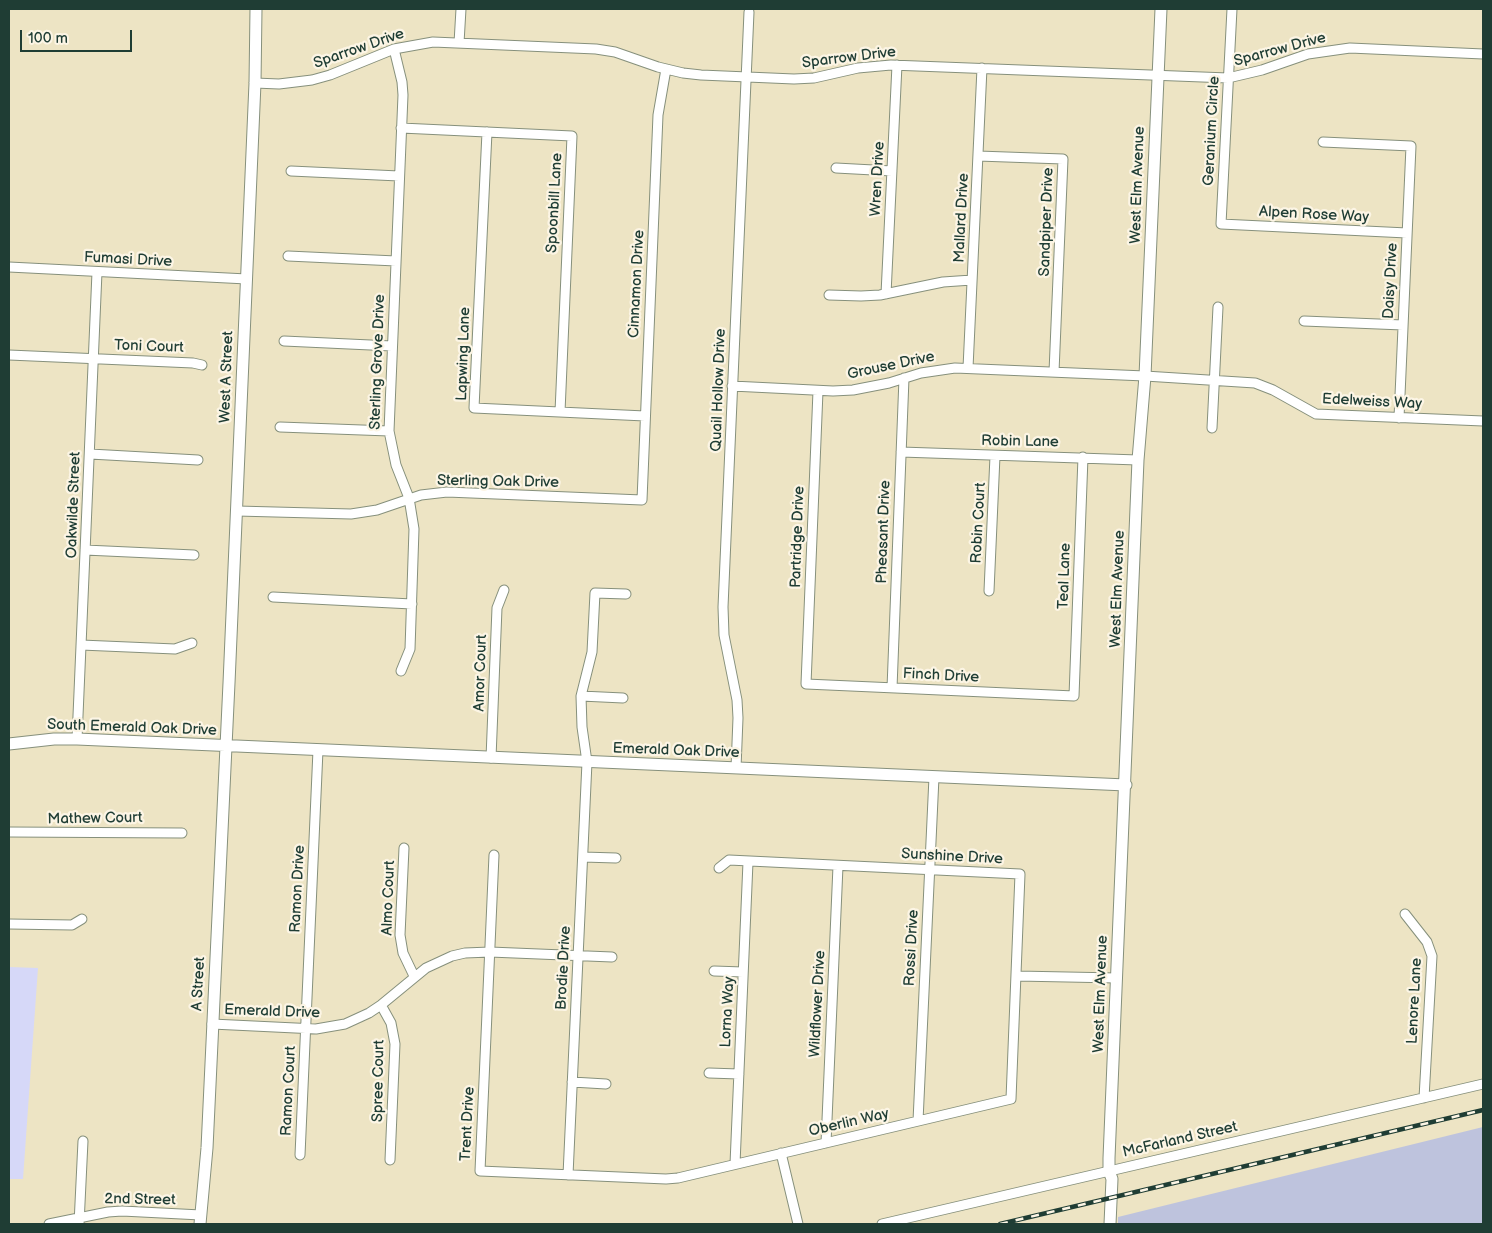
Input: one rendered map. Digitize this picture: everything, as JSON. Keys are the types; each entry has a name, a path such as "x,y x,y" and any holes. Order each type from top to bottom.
{"street":[{"name":"West A Street","path":"225,746 237,511 255,83 256,9"},
{"path":"459,43 461,9"},
{"name":"West Elm Avenue","path":"1108,1199 1104,1180 1109,1171 1138,460 1146,376 1160,9"},
{"name":"Geranium Circle","path":"1221,224 1232,9"},
{"name":"Quail Hollow Drive","path":"736,768 738,700 727,653 723,619 749,12"},
{"name":"Sparrow Drive","path":"255,83 279,84 312,80 330,75 394,49 433,42 596,49 624,55 666,69 701,75 794,79 814,78 871,66 897,65 1228,78 1262,70 1308,54 1350,48 1483,54"},
{"name":"Sterling Grove Drive","path":"394,49 402,82 402,128 389,432 396,465 409,498 414,529 410,649 400,671"},
{"name":"Wren Drive","path":"886,294 897,65"},
{"name":"Mallard Drive","path":"968,368 982,68"},
{"name":"Cinnamon Drive","path":"642,500 658,115 666,69"},
{"name":"Spoonbill Lane","path":"402,128 572,136 560,412"},
{"name":"Lapwing Lane","path":"487,132 474,408 645,416"},
{"name":"Daisy Drive","path":"1322,142 1411,146 1399,418"},
{"name":"Sandpiper Drive","path":"978,156 1063,159 1054,372"},
{"path":"836,168 892,171"},
{"path":"292,171 399,176"},
{"name":"Alpen Rose Way","path":"1221,224 1407,232"},
{"path":"288,256 396,261"},
{"name":"Fumasi Drive","path":"9,267 246,279"},
{"name":"Oakwilde Street","path":"77,739 98,272"},
{"path":"830,295 861,296 886,294 943,282 972,280"},
{"path":"1212,428 1218,307"},
{"path":"1304,321 1403,325"},
{"path":"284,342 392,346"},
{"name":"Toni Court","path":"9,355 193,363 202,365"},
{"name":"Grouse Drive","path":"732,386 818,391 853,390 873,387 939,370 968,368 1146,376"},
{"name":"Edelweiss Way","path":"1146,376 1255,383 1316,414 1483,421"},
{"name":"Pheasant Drive","path":"892,688 904,378"},
{"name":"Partridge Drive","path":"806,684 818,391"},
{"path":"280,427 389,432"},
{"name":"Robin Lane","path":"901,452 1138,460"},
{"path":"90,454 198,460"},
{"name":"Robin Court","path":"989,591 995,456"},
{"name":"Teal Lane","path":"1074,696 1083,457"},
{"name":"Sterling Oak Drive","path":"237,511 351,514 377,510 409,498 447,492 642,500"},
{"path":"85,550 194,555"},
{"name":"Amor Court","path":"491,758 497,608 504,590"},
{"name":"Brodie Drive","path":"568,1175 587,762 582,727 582,696 592,652 595,593 626,594"},
{"path":"273,597 412,604"},
{"path":"81,645 175,649 192,643"},
{"name":"Finch Drive","path":"806,684 1074,696"},
{"path":"582,696 623,698"},
{"name":"South Emerald Oak Drive","path":"9,744 54,739 77,739 225,746"},
{"name":"Emerald Oak Drive","path":"225,746 1126,785"},
{"name":"A Street","path":"201,1220 207,1148 225,746"},
{"name":"Ramon Drive","path":"306,1029 318,750"},
{"name":"Rossi Drive","path":"918,1121 934,777"},
{"name":"Mathew Court","path":"9,832 182,833"},
{"name":"Almo Court","path":"404,848 400,935 403,953 414,976"},
{"path":"490,952 494,855"},
{"path":"583,857 616,858"},
{"name":"Sunshine Drive","path":"719,868 729,860 1020,874 1011,1099"},
{"name":"Lorna Way","path":"735,1164 748,862"},
{"name":"Wildflower Drive","path":"826,1143 838,866"},
{"name":"Lenore Lane","path":"1405,914 1427,942 1432,956 1424,1098"},
{"path":"9,924 72,925 82,919"},
{"name":"Emerald Drive","path":"212,1024 306,1029 345,1024 381,1006 414,976 438,961 471,952 612,957"},
{"name":"Trent Drive","path":"490,952 480,1171 666,1179 692,1175"},
{"path":"714,970 743,972"},
{"path":"1017,976 1117,978"},
{"name":"Spree Court","path":"381,1006 391,1022 395,1044 390,1160"},
{"name":"Ramon Court","path":"300,1155 306,1029"},
{"path":"709,1073 739,1074"},
{"path":"572,1082 606,1084"},
{"name":"McFarland Street","path":"882,1224 1483,1084"},
{"name":"Oberlin Way","path":"692,1175 1011,1099"},
{"path":"79,1221 83,1140"},
{"path":"781,1153 798,1224"},
{"path":"1104,1224 1108,1199"},
{"path":"1108,1199 1110,1224"},
{"name":"2nd Street","path":"49,1224 79,1221 101,1213 122,1211 201,1220"}],"shaded area":[{"path":"9,967 38,968 23,1179 9,1179"},
{"path":"1483,1127 1483,1224 1118,1224 1118,1217"}],"railway":[{"path":"1000,1224 1483,1110"}]}
